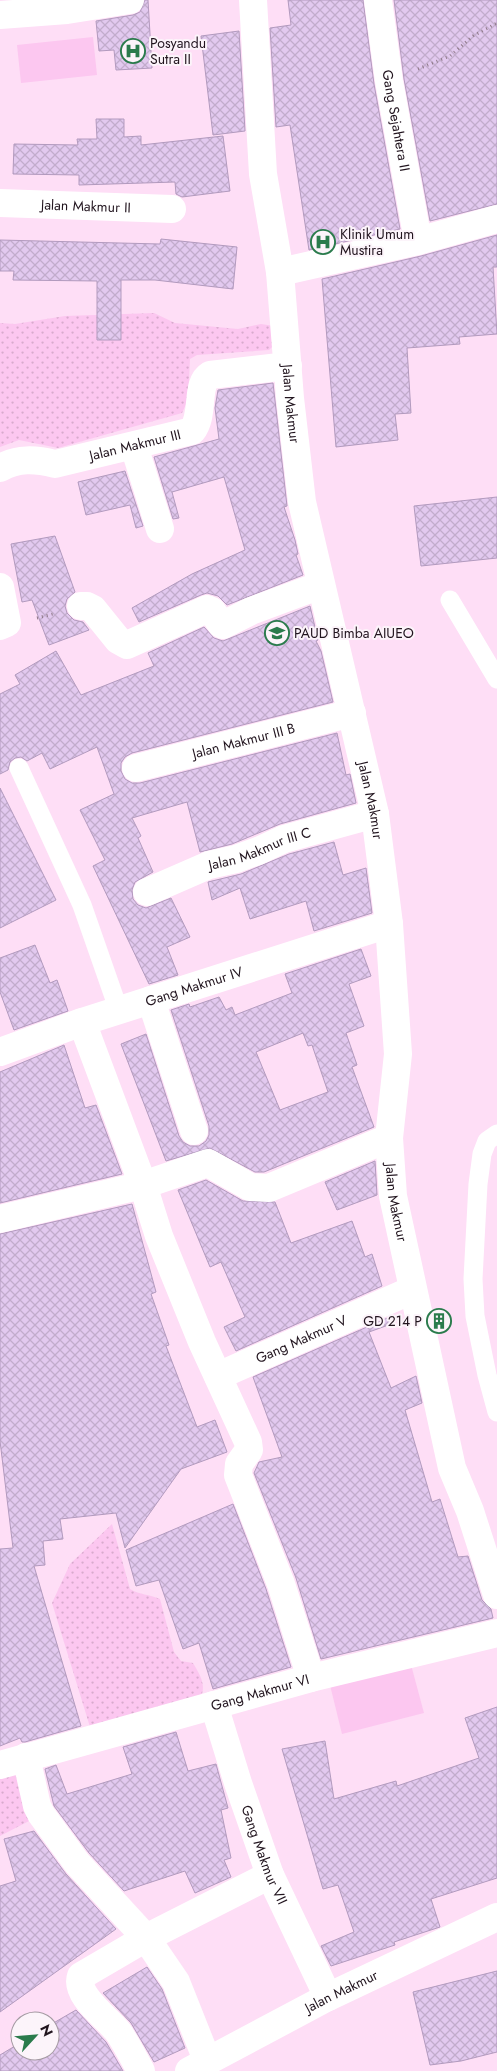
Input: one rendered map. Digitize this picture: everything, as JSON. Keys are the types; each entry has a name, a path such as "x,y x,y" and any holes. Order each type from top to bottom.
{"street":[{"path":"0,15 67,10 130,0"},
{"name":"Jalan Makmur","path":"253,0 263,174 280,272 302,502 375,814 389,924 398,1054 389,1138 393,1196 452,1468 470,1511 497,1595"},
{"name":"Gang Sejahtera II","path":"378,0 389,81 418,240"},
{"name":"Jalan Makmur II","path":"0,203 172,209"},
{"path":"280,272 418,240 497,219"},
{"name":"Jalan Makmur III","path":"0,468 11,462 25,460 41,460 54,464 192,431 199,423 202,384 210,374 288,366"},
{"path":"134,446 160,530"},
{"path":"81,606 87,606 93,610 118,640 127,645 207,609 212,611 221,624 224,625 251,611 321,584"},
{"path":"0,587 3,624"},
{"name":"Jalan Makmur III B","path":"136,768 352,713"},
{"name":"Jalan Makmur III C","path":"147,892 208,866 258,851 284,838 375,814"},
{"name":"Gang Makmur IV","path":"0,1052 82,1022 389,924"},
{"path":"151,1000 194,1131"},
{"path":"82,1022 159,1236 248,1442 249,1450 239,1464 238,1475 280,1584 311,1678"},
{"path":"0,1220 142,1185 208,1163 250,1187 269,1188 389,1138"},
{"name":"Gang Makmur V","path":"218,1376 412,1290"},
{"name":"Gang Makmur VI","path":"0,1765 311,1678 497,1633"},
{"name":"Gang Makmur VII","path":"214,1705 238,1783 270,1875 328,1997"},
{"path":"26,1757 36,1806 41,1814 78,1863 146,1938 176,1982 198,2066"},
{"path":"140,2071 118,2032 100,2015 80,1986 80,1980 85,1974 146,1938 270,1875"},
{"name":"Jalan Makmur","path":"198,2066 328,1997 497,1917"}],"lane":[{"path":"450,600 497,679"},
{"path":"19,768 82,905 120,1011"},
{"path":"497,1134 487,1141 482,1154 478,1184 473,1279 475,1316 497,1412"}],"path":[{"path":"389,81 450,56 473,36 497,23"},
{"path":"3,624 81,606"}],"shaded area":[{"path":"93,37 97,75 21,83 17,45"},
{"path":"154,313 175,323 238,329 261,324 274,326 277,342 269,350 197,355 190,359 188,400 182,413 58,448 19,440 0,447 0,323 15,324 65,316"},
{"path":"112,1524 130,1589 160,1599 174,1652 181,1661 193,1663 202,1681 203,1690 199,1700 90,1727 52,1603 70,1564"},
{"path":"410,1661 424,1713 342,1734 329,1681"},
{"path":"20,1766 31,1820 0,1836 0,1772"}],"building":[{"path":"145,0 148,0 152,68 116,70 114,50 99,51 96,21 133,15 140,12"},
{"path":"288,0 363,0 374,84 400,229 309,250 290,125 276,127 270,28 291,25"},
{"path":"394,0 497,0 497,204 430,221 404,79"},
{"path":"239,31 245,131 213,135 201,36"},
{"path":"96,119 124,119 124,137 141,136 141,145 223,136 230,191 182,197 176,194 175,182 79,185 79,175 13,174 14,144 78,145 77,139 97,139"},
{"path":"497,235 497,267 493,267 497,334 459,337 460,344 407,348 411,413 395,414 398,440 336,447 322,279 421,256"},
{"path":"161,239 237,247 233,289 155,280 121,280 121,340 97,340 97,281 13,280 14,271 0,271 0,240 160,244"},
{"path":"273,383 287,506 284,507 295,540 298,554 296,555 303,575 227,605 218,596 207,593 139,622 132,608 192,574 245,550 224,477 172,492 179,518 173,519 154,457 219,439 215,408 218,390"},
{"path":"125,471 143,526 136,528 130,505 86,515 78,482"},
{"path":"497,497 497,558 421,566 414,506"},
{"path":"55,536 75,592 67,599 65,606 67,613 74,620 83,622 89,630 49,645 32,600 22,602 11,544"},
{"path":"310,606 318,640 316,641 321,651 333,702 132,753 125,757 121,763 121,771 125,779 132,783 140,783 337,733 346,775 350,774 356,803 280,824 232,844 200,852 187,802 132,818 141,836 138,838 153,872 135,882 132,890 133,899 138,905 146,908 171,898 190,937 167,947 178,975 149,984 93,866 105,860 80,810 114,794 97,747 50,769 42,753 27,761 21,757 15,758 10,762 8,770 0,774 0,694 20,684 15,675 56,651 81,695 154,666 148,653 204,627 214,638 223,641"},
{"path":"0,788 56,900 0,928"},
{"path":"334,842 343,875 366,868 372,913 314,931 306,901 250,919 240,888 212,900 208,882 241,874 289,854"},
{"path":"35,945 50,983 57,980 68,1011 14,1030 0,992 0,958"},
{"path":"361,949 371,976 349,984 364,1026 346,1033 357,1065 352,1067 374,1127 264,1172 255,1172 210,1148 166,1161 121,1044 146,1034 179,1136 183,1142 190,1146 199,1146 206,1141 209,1135 209,1126 171,1010 189,1004 190,1007 219,997 226,1010 232,1007 235,1015 292,993 285,974","holes":["303,1033 308,1046 312,1045 328,1092 280,1110 256,1052"]},
{"path":"64,1045 85,1108 96,1105 122,1174 0,1203 0,1072"},
{"path":"375,1161 377,1195 337,1210 325,1182"},
{"path":"206,1180 243,1201 275,1202 291,1243 352,1221 365,1257 372,1254 382,1286 236,1351 224,1327 245,1317 221,1262 210,1267 178,1190"},
{"path":"132,1204 156,1292 151,1294 169,1345 166,1346 197,1427 215,1420 227,1452 181,1469 125,1548 116,1513 60,1519 63,1539 43,1541 45,1565 34,1566 81,1726 25,1742 22,1742 20,1738 0,1746 0,1549 13,1548 0,1441 0,1234"},
{"path":"392,1316 394,1323 369,1332 391,1388 416,1376 422,1403 405,1410 432,1502 440,1499 458,1557 468,1556 482,1600 491,1609 493,1618 321,1659 296,1578 254,1473 259,1462 282,1457 253,1377"},
{"path":"233,1504 266,1589 291,1667 213,1689 199,1643 183,1649 159,1580 136,1586 126,1550"},
{"path":"497,1707 497,1878 431,1899 440,1927 394,1942 395,1945 331,1966 321,1946 354,1932 338,1885 323,1889 282,1749 325,1741 334,1799 396,1781 397,1786 479,1758 465,1718"},
{"path":"176,1732 188,1771 216,1764 228,1808 221,1810 231,1858 224,1860 231,1877 195,1893 185,1871 124,1891 89,1853 54,1806 45,1769 56,1765 67,1794 132,1774 123,1747"},
{"path":"34,1831 66,1874 116,1929 0,2012 0,1886 16,1881 4,1839"},
{"path":"147,1967 162,1989 185,2048 154,2062 131,2023 103,1993"},
{"path":"497,1971 497,2052 461,2061 430,2065 413,1992"},
{"path":"76,2010 106,2042 123,2071 0,2071 0,2055 10,2049 10,2061 60,2061 60,2019"}],"place":[{"name":"Posyandu Sutra II","path":"133,51"},
{"name":"Klinik Umum Mustira","path":"323,242"},
{"name":"PAUD Bimba AIUEO","path":"277,633"},
{"name":"GD 214 P","path":"439,1321"}]}
